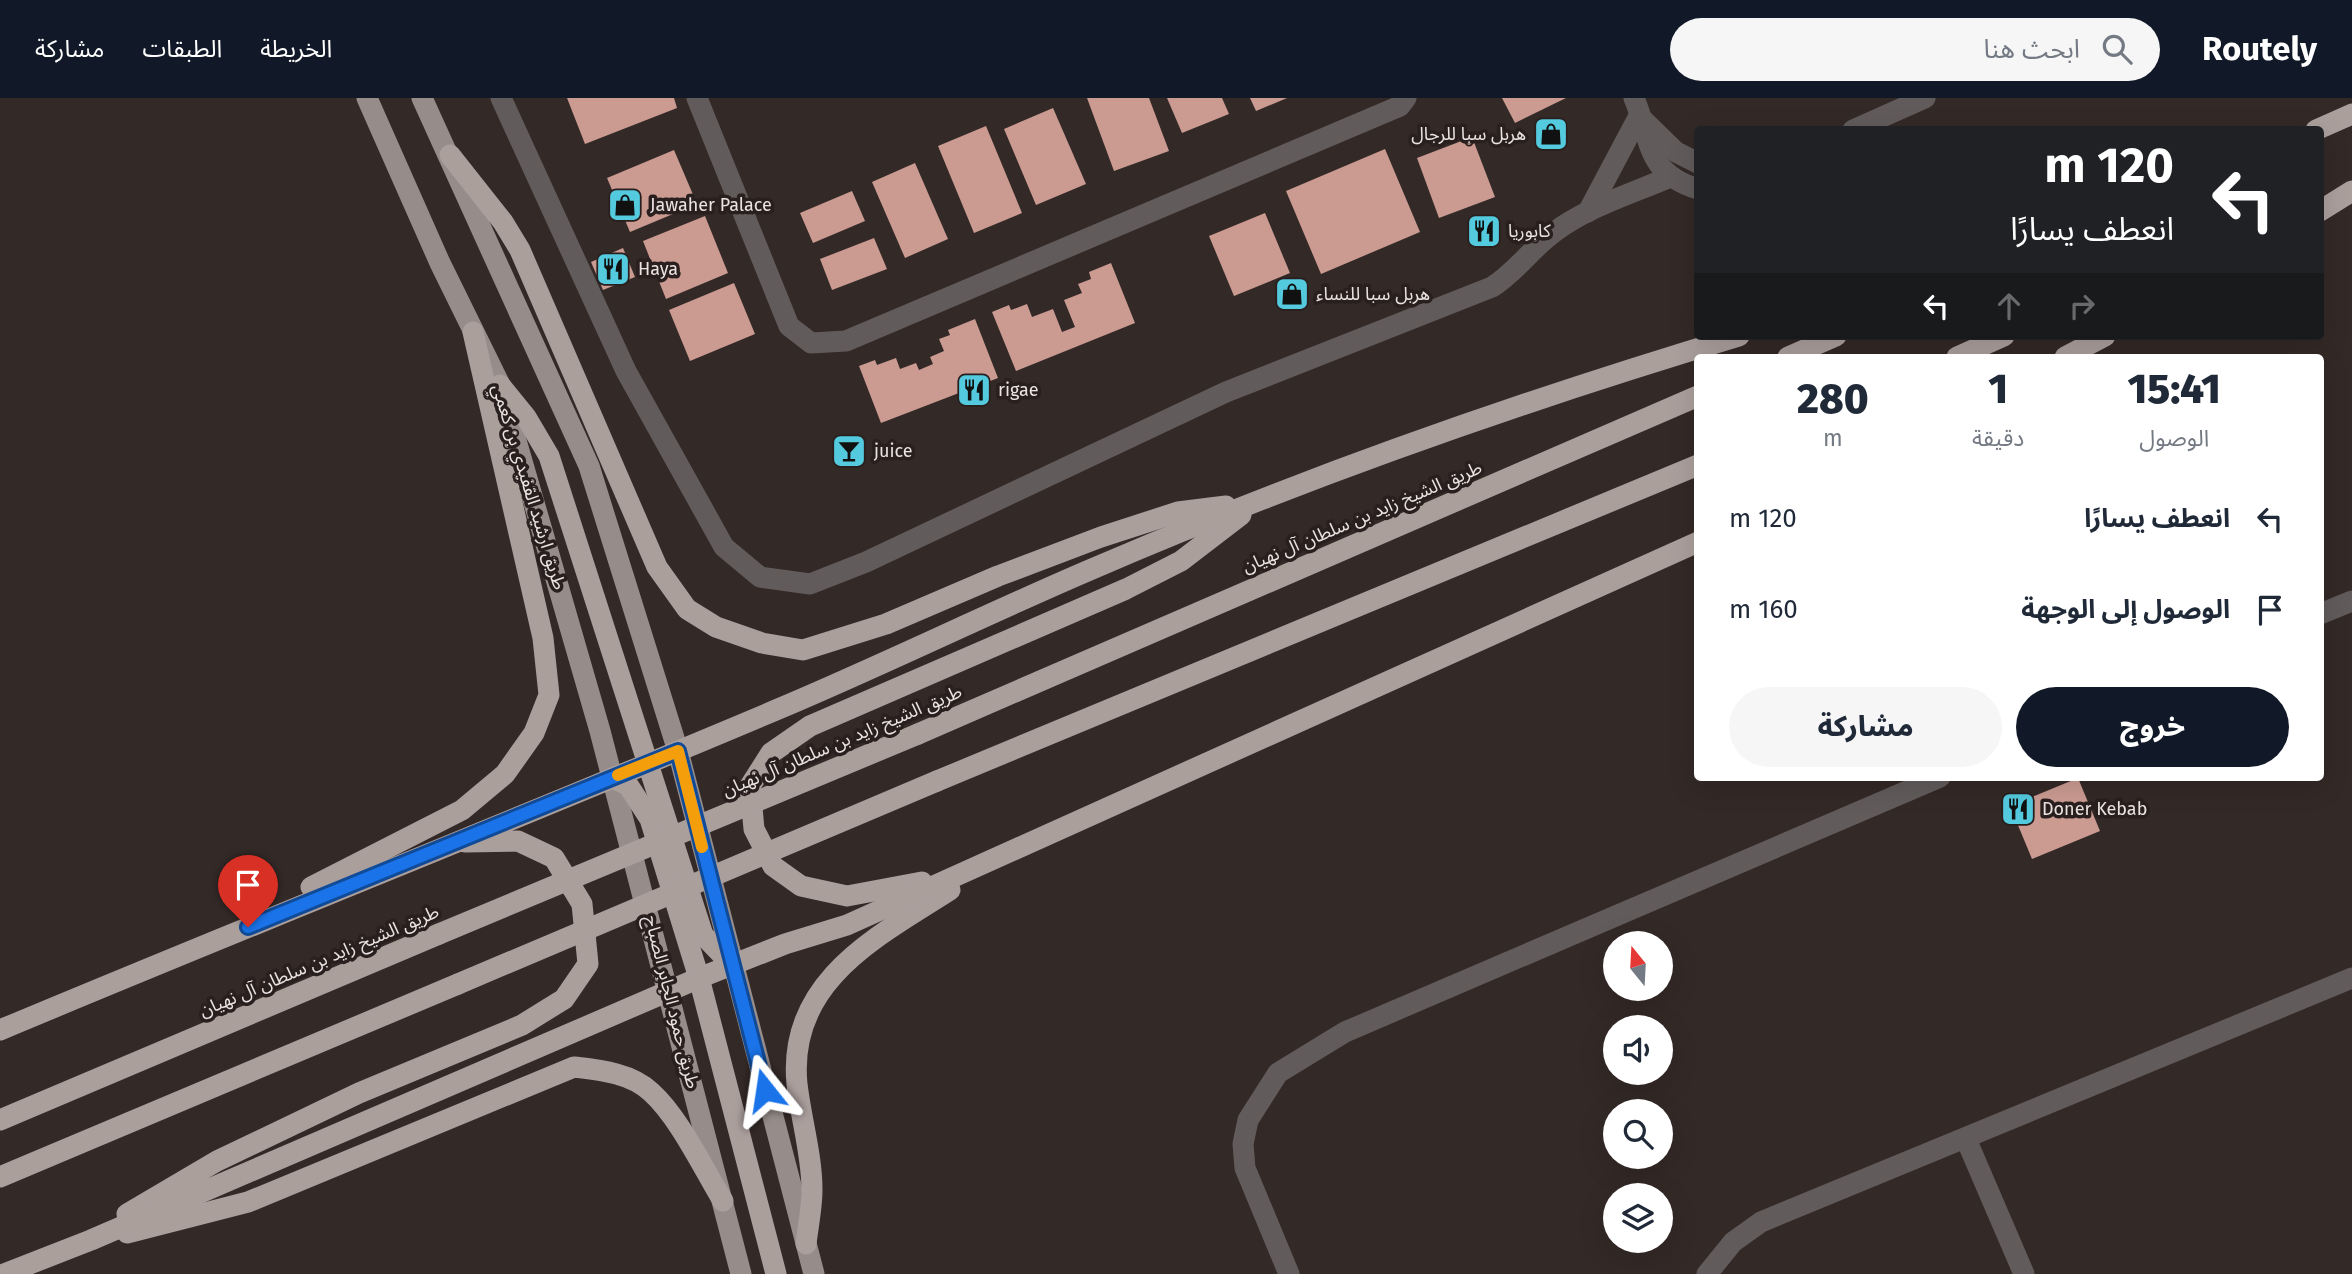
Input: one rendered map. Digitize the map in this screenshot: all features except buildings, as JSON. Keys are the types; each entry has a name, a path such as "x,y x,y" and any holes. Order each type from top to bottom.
{"highway":[{"path":"2324,126 2352,114"},
{"path":"450,155 476,186 520,250 657,567 687,609 716,627 762,643 803,650 886,624 998,576 1101,537 1178,512 1256,502"},
{"path":"2324,195 2352,183"},
{"path":"2324,208 2352,191"},
{"path":"172,958 461,810 505,774 534,733 549,695 543,638 473,332"},
{"path":"0,1030 678,751 922,648 1091,569 1256,502 1489,414 1725,340"},
{"path":"1795,354 1827,340"},
{"path":"1964,354 1995,340"},
{"path":"2071,354 2097,340"},
{"path":"500,385 531,424 549,456 703,935 732,965"},
{"name":"طريق الشيخ زايد بن سلطان آل نهيان","path":"0,1120 918,734 1694,398"},
{"path":"0,1177 1694,467"},
{"path":"962,873 848,896 801,886 773,866 758,838 754,828 751,786 771,753 810,726 1126,589 1181,561 1256,502"},
{"path":"4,1274 91,1240 670,990 847,925 1694,544"},
{"path":"612,778 628,785 650,819 699,978 776,1274"},
{"path":"91,1240 150,1198 217,1161 359,1093 522,1025 564,999 588,964 582,904 554,858 518,841 451,843"},
{"path":"806,1244 812,1190 797,1082 797,1048 813,999 835,972 867,943 1005,856"},
{"path":"91,1240 156,1228 248,1202 574,1068 623,1076 651,1091 675,1123 723,1201"}],"main road":[{"path":"423,100 589,466 678,751 814,1274"},
{"name":"طريق ارشيد القفيدي بن كعمي","path":"369,102 473,332 500,385 600,731"},
{"name":"طريق حمود الجابر الصباح","path":"600,731 670,990 741,1274"}],"street":[{"path":"500,98 626,371 724,547 760,577 810,584 866,562 1226,392 1492,287 1510,275 1552,233 1588,212 1670,177"},
{"path":"697,98 789,326 811,342 846,341 1401,106 1406,98"},
{"path":"1862,126 1925,98"},
{"path":"1588,212 1637,107"},
{"path":"1637,107 1676,152 1694,161"},
{"path":"1637,107 1648,149 1670,177 1694,187"},
{"path":"2324,612 2352,601"},
{"path":"1289,1274 1245,1168 1243,1144 1248,1120 1278,1073 1345,1032 1932,781"},
{"path":"1707,1274 1732,1242 1761,1222 2352,978"},
{"path":"1966,1139 2024,1274"}],"slow traffic":[{"path":"618,775 678,751 702,847"}],"place":[{"name":"هربل سبا للرجال","path":"1551,134"},
{"name":"Jawaher Palace","path":"625,205"},
{"name":"كابوريا","path":"1484,231"},
{"name":"Haya","path":"613,269"},
{"name":"هربل سبا للنساء","path":"1292,294"},
{"name":"rigae","path":"974,390"},
{"name":"juice","path":"849,451"},
{"name":"Doner Kebab","path":"2018,809"}],"route":[{"path":"248,927 678,751 765,1090"}]}
